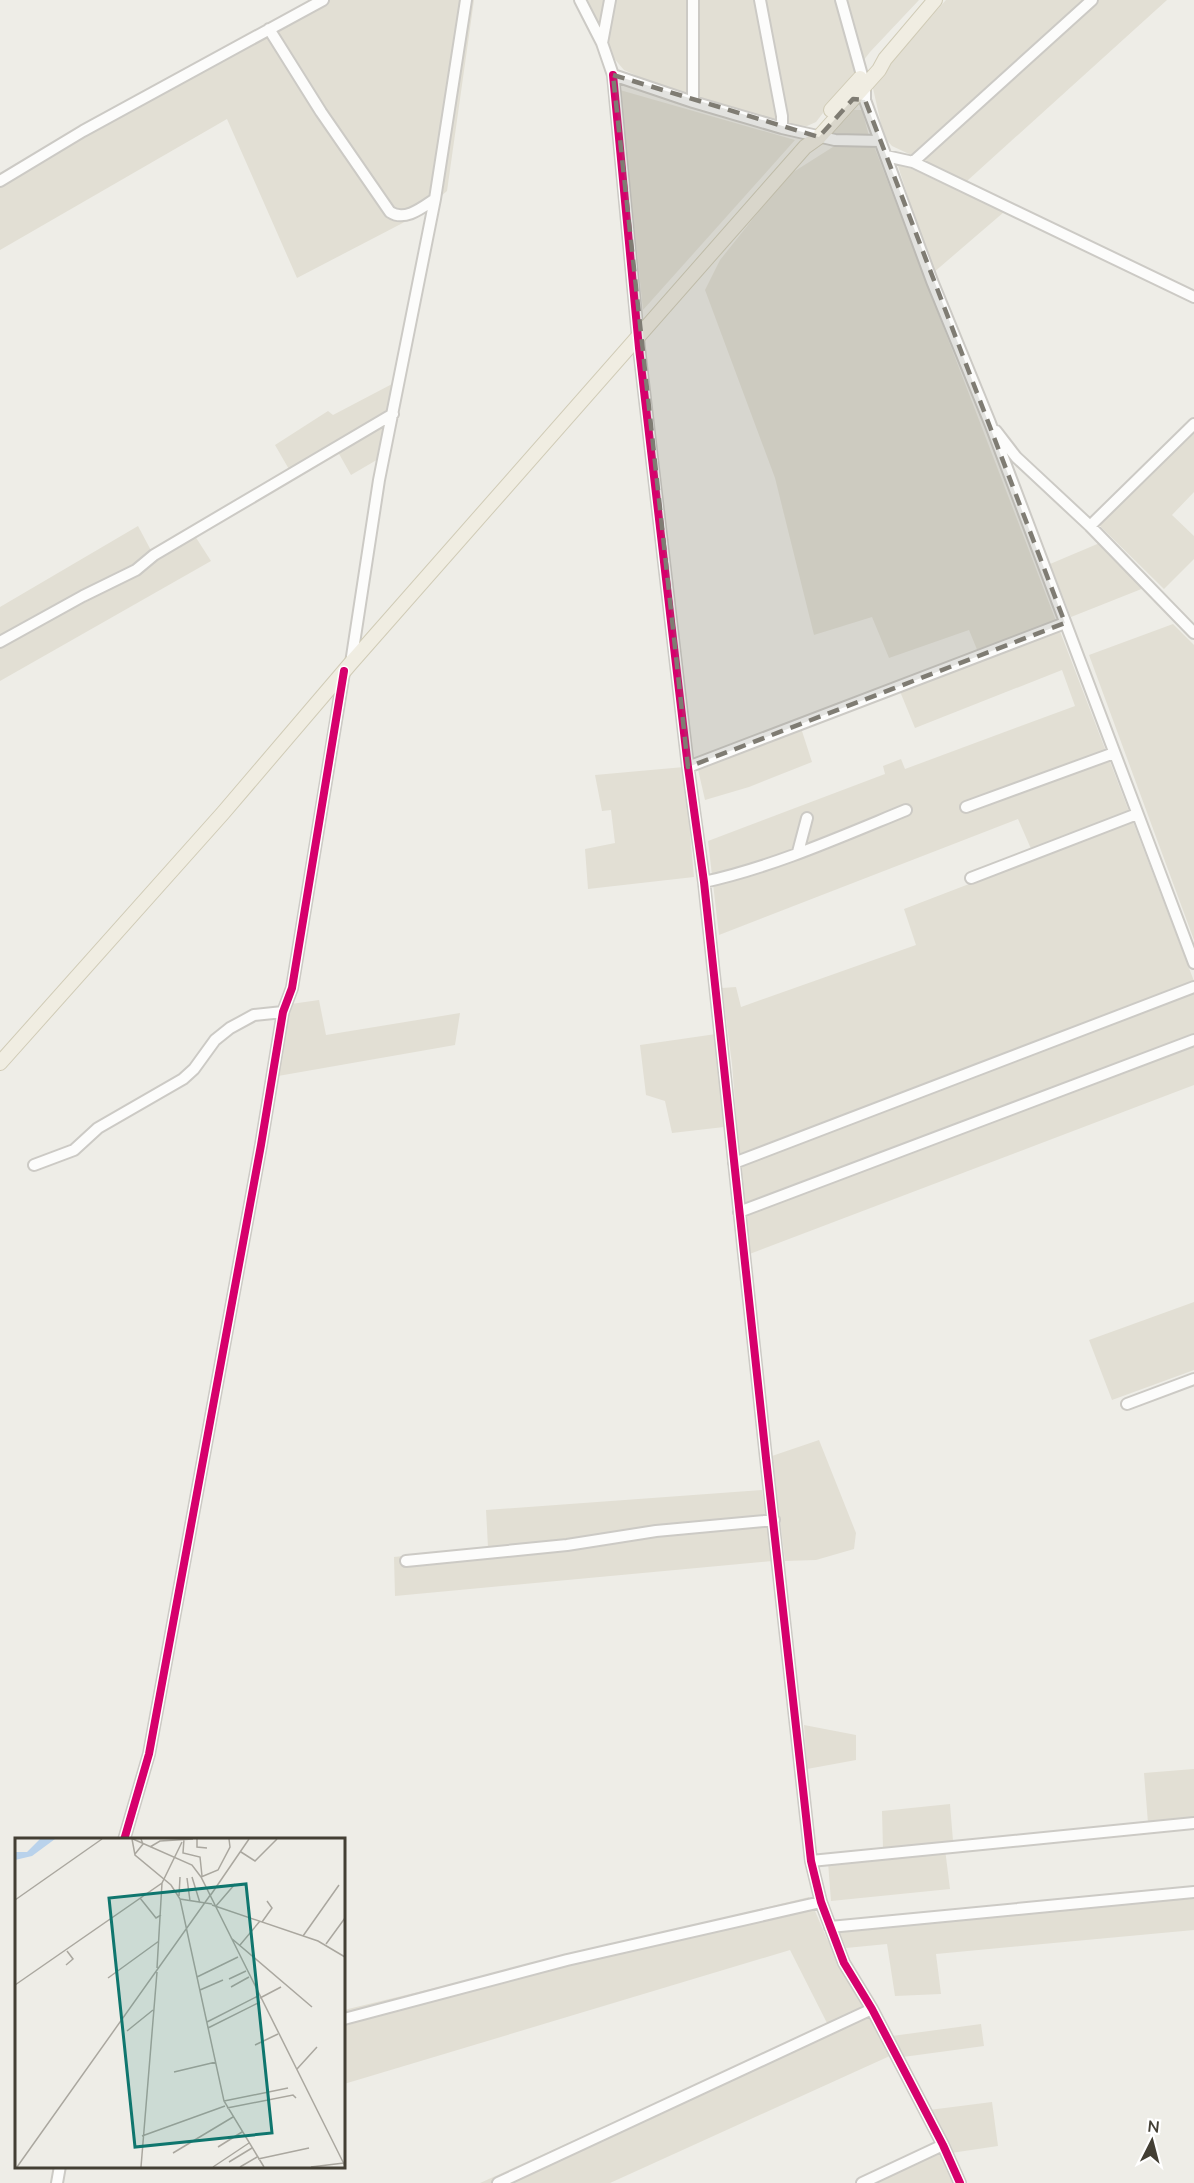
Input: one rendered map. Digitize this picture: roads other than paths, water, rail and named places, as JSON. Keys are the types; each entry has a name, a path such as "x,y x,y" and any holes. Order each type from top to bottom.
{"main road":[{"path":"0,1063 223,813 347,667 811,140 859,90 873,64 885,59 935,0"}],"street":[{"path":"0,181 83,132 323,0"},
{"path":"124,1838 149,1754 177,1610 283,1012 292,988 379,480 435,199 466,0"},
{"path":"580,0 602,43 613,75 638,337 688,767 704,882 812,1861 821,1902 844,1963 872,2009 943,2145 960,2183"},
{"path":"602,43 610,0"},
{"path":"693,0 693,102"},
{"path":"760,0 782,116 782,128"},
{"path":"841,0 859,90 932,281 990,423 1194,963"},
{"path":"913,162 1092,0"},
{"path":"269,29 321,112 390,212 395,216 405,215 419,210 435,199"},
{"path":"613,75 693,102 782,128 811,140 880,141"},
{"path":"886,156 913,162 1194,297"},
{"path":"0,642 83,596 136,570 154,555 393,414"},
{"path":"990,423 1016,456 1090,526 1194,633"},
{"path":"1090,526 1194,424"},
{"path":"688,767 1065,623"},
{"path":"966,807 1114,753"},
{"path":"704,882 728,877 906,810"},
{"path":"971,878 1137,814"},
{"path":"798,852 807,818"},
{"path":"734,1162 1194,987"},
{"path":"34,1165 74,1150 98,1128 183,1079 194,1069 215,1040 230,1028 254,1015 283,1012"},
{"path":"739,1212 1194,1040"},
{"path":"1127,1404 1194,1379"},
{"path":"406,1562 567,1545 656,1531 774,1520"},
{"path":"812,1861 1194,1823"},
{"path":"830,1927 1194,1892"},
{"path":"345,2019 567,1960 821,1902"},
{"path":"498,2183 872,2009"},
{"path":"862,2183 943,2145"},
{"path":"57,2183 60,2168"}]}
